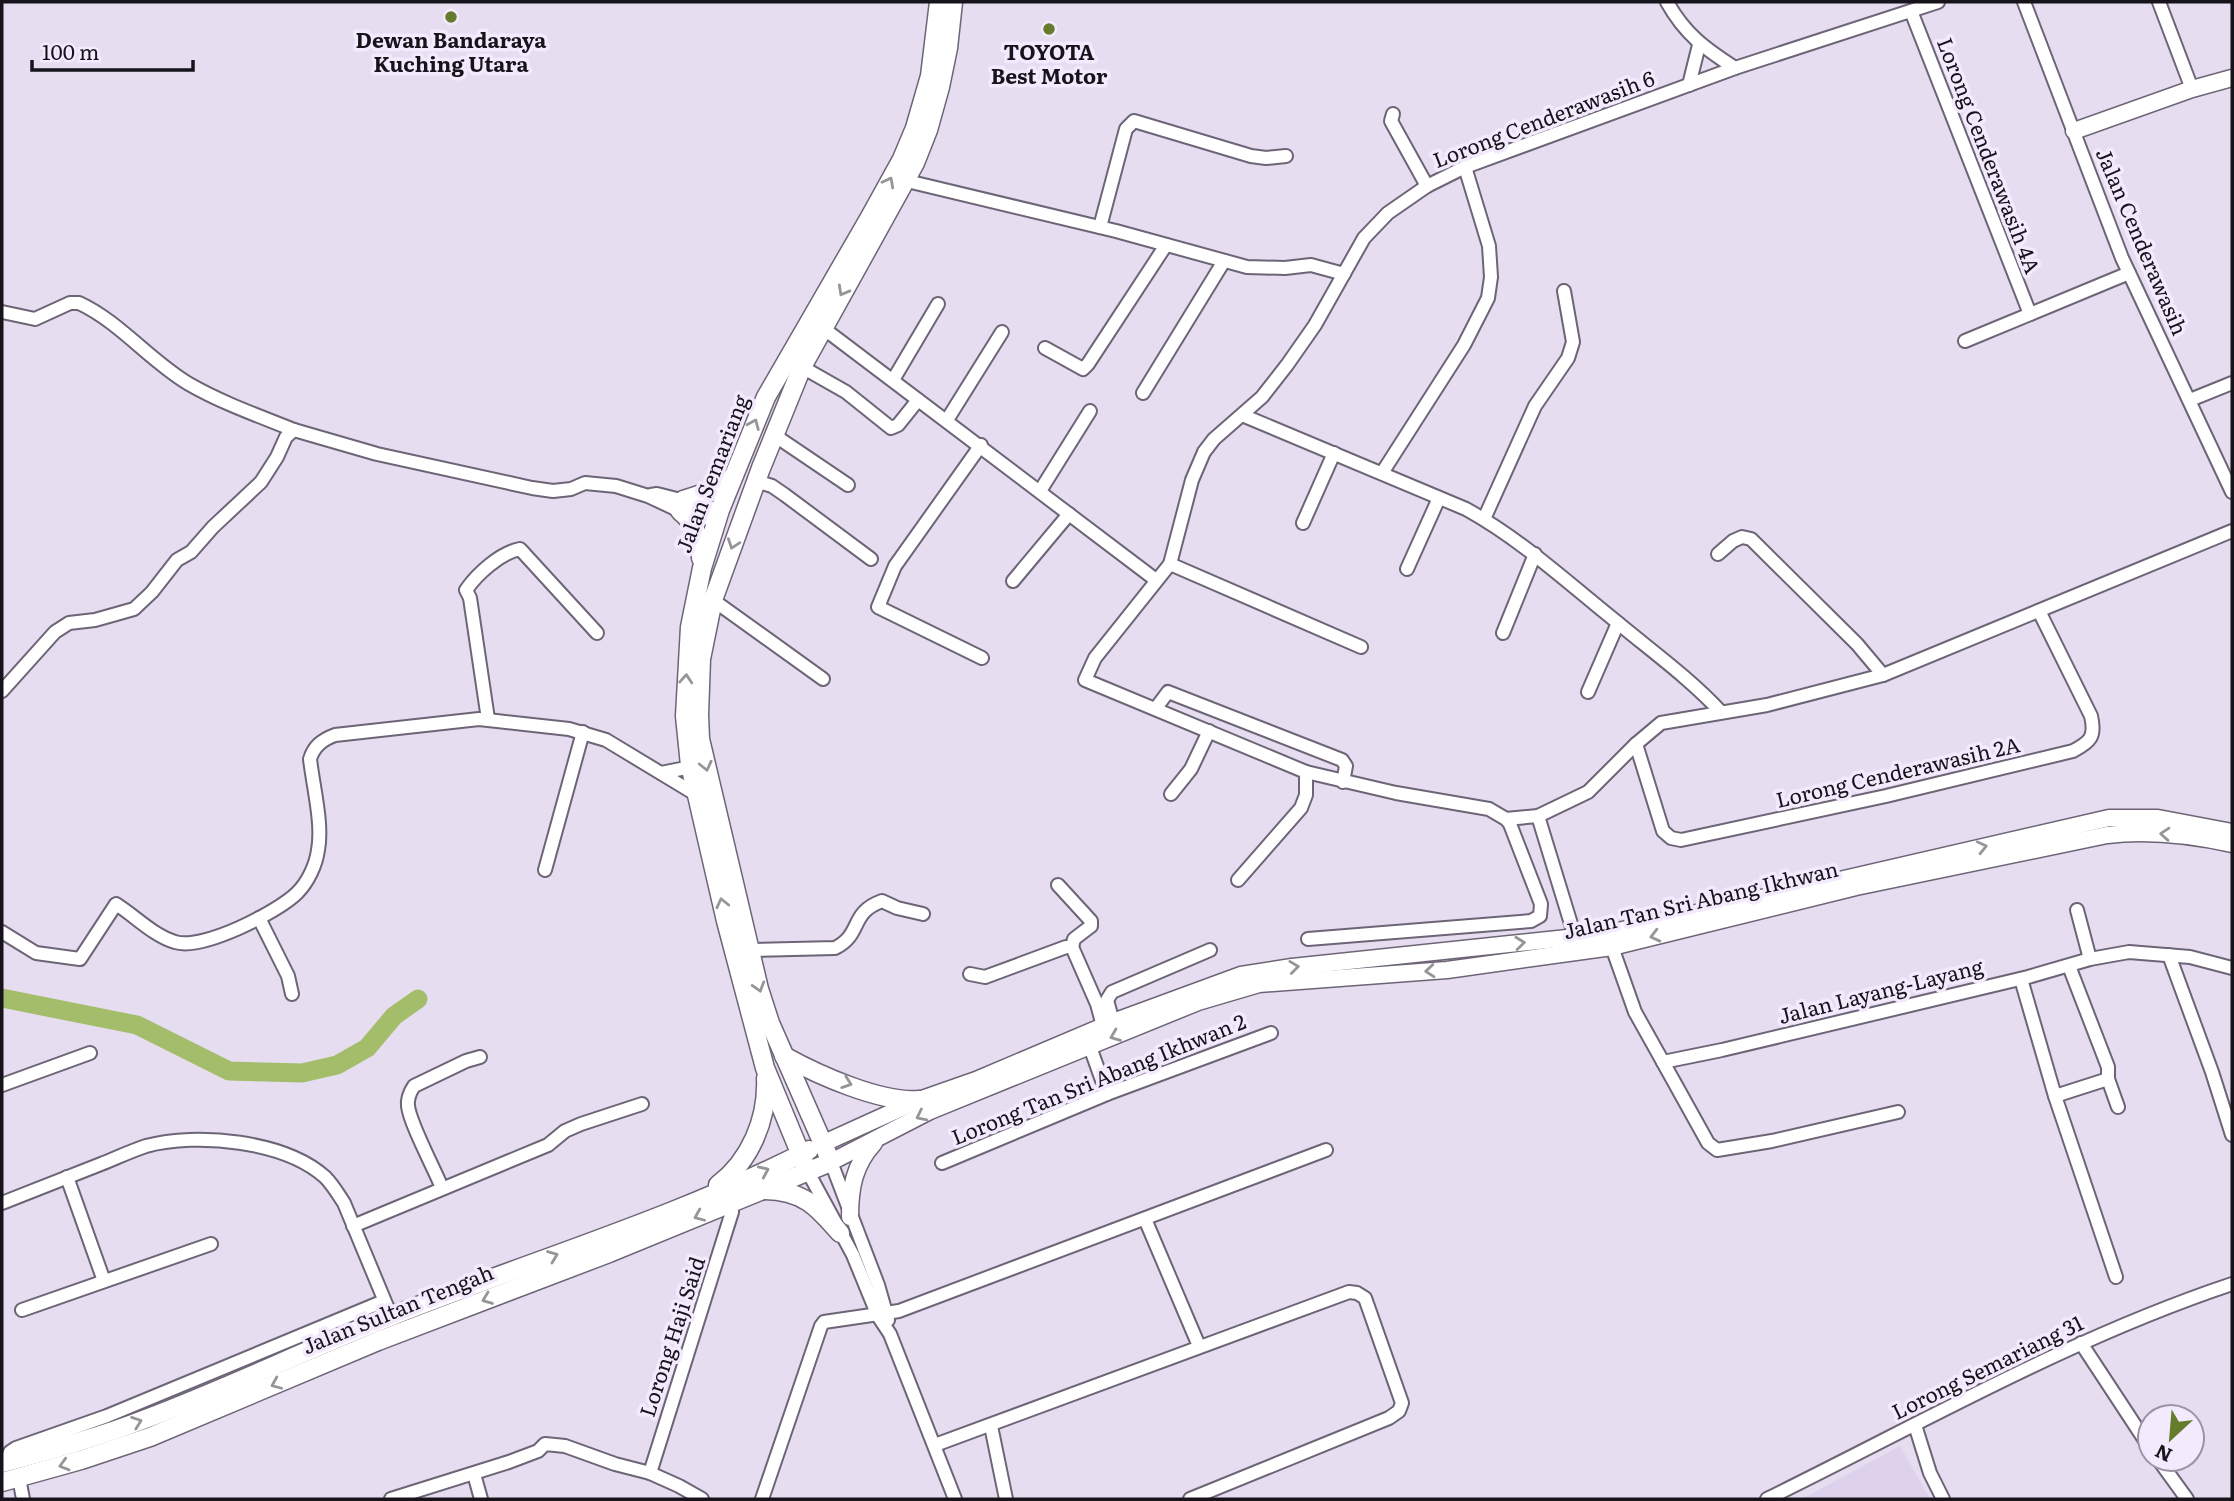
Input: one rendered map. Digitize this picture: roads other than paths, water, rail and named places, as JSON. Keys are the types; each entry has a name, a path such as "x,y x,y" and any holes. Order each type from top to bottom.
{"main road":[{"name":"Jalan Semariang","path":"808,1172 765,1068 726,921 690,765 685,689 690,627 702,568 718,516 766,397 902,159 925,99 936,39 939,2"},
{"name":"Jalan Semariang","path":"831,1162 770,1023 749,950 701,739 701,659 713,600 756,481 802,367 907,181 928,130 948,48 953,2"},
{"path":"718,516 732,515 756,454 773,437"},
{"path":"702,568 700,538 682,506 732,478"},
{"path":"784,1056 806,1068 886,1096 905,1101 919,1100"},
{"path":"701,1198 727,1178 745,1157 765,1107 765,1068"},
{"name":"Jalan Sultan Tengah","path":"4,1463 79,1443 146,1419 229,1386 388,1309 701,1198 822,1144"},
{"name":"Jalan Sultan Tengah","path":"10,1480 150,1437 378,1341 608,1253 831,1162"},
{"path":"760,1190 784,1191 798,1195 811,1202 840,1233"}],"street":[{"path":"1667,2 1678,22 1699,45 1735,68"},
{"name":"Lorong Cenderawasih 6","path":"1156,708 1085,680 1095,659 1170,564 1197,465 1214,439 1262,397 1287,365 1315,325 1364,238 1388,213 1427,186 1465,167 1735,68 1938,2"},
{"name":"Jalan Cenderawasih","path":"2024,2 2129,273 2232,492"},
{"path":"2159,2 2192,89"},
{"name":"Lorong Cenderawasih 4A","path":"1911,11 2030,314"},
{"path":"1689,85 1699,45"},
{"path":"2074,131 2192,89 2232,78"},
{"path":"1393,114 1391,121 1427,186"},
{"path":"1100,227 1126,129 1133,121 1251,156 1286,156"},
{"path":"1382,473 1464,345 1488,298 1491,277 1489,246 1465,167"},
{"path":"907,181 1100,227 1247,267 1285,268 1311,265 1344,274"},
{"path":"1045,348 1083,369 1166,245"},
{"path":"1143,393 1224,261"},
{"path":"1965,341 2129,273"},
{"path":"1484,519 1535,406 1568,358 1573,342 1564,291"},
{"path":"2,312 35,319 70,303 79,303 188,383 232,405 294,430 377,454 553,491 571,489 585,483 616,486 718,516"},
{"path":"893,380 938,304"},
{"path":"823,328 1156,580"},
{"path":"947,420 1003,332"},
{"path":"802,367 846,392 891,428 898,425 918,400"},
{"path":"2190,400 2232,383"},
{"path":"1040,491 1090,411"},
{"path":"1242,415 1484,519 1535,554 1698,687 1720,711"},
{"path":"2,691 55,632 69,623 95,620 134,609 152,593 177,560 191,552 213,527 261,482 286,437 294,430"},
{"path":"773,437 848,485"},
{"path":"981,445 895,566 878,607 982,658"},
{"path":"1303,523 1334,453"},
{"path":"756,481 779,490 871,559"},
{"path":"1407,569 1439,498"},
{"path":"1013,581 1069,514"},
{"path":"1506,819 1538,816 1588,792 1661,723 1767,705 1883,675 2232,531"},
{"path":"1718,554 1733,541 1742,537 1751,539 1857,644 1883,675"},
{"path":"488,719 470,598 466,590 484,571 511,552 520,550 597,633"},
{"path":"1503,633 1535,554"},
{"path":"1170,564 1360,647"},
{"path":"713,600 823,679"},
{"name":"Lorong Cenderawasih 2A","path":"1636,744 1663,831 1671,838 1681,840 1886,796 2073,751 2084,744 2094,728 2091,716 2039,611"},
{"path":"1588,692 1618,623"},
{"path":"1308,939 1535,920 1540,916 1541,904 1514,831 1506,819 1489,809 1343,782 1306,772 1156,708 1168,692 1198,702 1342,761 1346,766 1343,782"},
{"path":"2,932 36,953 80,959 116,904 165,938 177,943 210,940 259,918 296,895 305,884 316,859 319,833 310,759 317,744 335,735 488,719 583,732 606,740 698,795"},
{"path":"1171,793 1192,769 1209,731"},
{"path":"545,870 583,732"},
{"path":"661,773 690,765"},
{"path":"1238,880 1301,808 1306,795 1306,772"},
{"path":"1538,816 1574,937"},
{"name":"Jalan Tan Sri Abang Ikhwan","path":"980,1084 1108,1024 1241,975 1292,967 1605,934 2109,818 2158,818 2232,832"},
{"name":"Jalan Tan Sri Abang Ikhwan","path":"980,1084 1090,1047 1198,1002 1259,984 1447,970 1612,947 1856,887 2107,835 2132,832 2169,833 2232,844"},
{"path":"1058,885 1091,921 1091,926 1074,939 1072,947 1108,1024"},
{"path":"749,950 835,948 847,942 854,932 859,915 869,906 883,901 897,908 923,914"},
{"path":"2077,910 2090,959"},
{"path":"259,918 279,956 292,993"},
{"path":"971,974 985,977 1072,947"},
{"path":"1612,947 1635,1012 1708,1143 1717,1150 1728,1150 1898,1112"},
{"path":"1108,1024 1107,1000 1112,992 1210,950"},
{"name":"Jalan Layang-Layang","path":"1663,1062 1734,1048 2021,979 2090,959 2130,952 2190,957 2232,968"},
{"path":"2169,956 2232,1135"},
{"path":"2069,966 2108,1067 2108,1079 2118,1107"},
{"path":"2021,979 2055,1096 2116,1277"},
{"name":"Lorong Tan Sri Abang Ikhwan 2","path":"942,1163 1107,1094 1271,1033"},
{"path":"1090,1047 1107,1094"},
{"path":"2,1085 90,1053"},
{"path":"442,1188 410,1116 407,1100 414,1086 466,1060 480,1057"},
{"path":"2055,1096 2108,1079"},
{"path":"822,1144 919,1100 980,1084"},
{"path":"955,1499 883,1315 831,1162 980,1084"},
{"path":"353,1226 548,1144 581,1124 642,1104"},
{"path":"850,1217 851,1184 867,1151 880,1136"},
{"path":"2,1202 145,1147 168,1142 197,1139 260,1147 284,1154 325,1177 336,1189 388,1309"},
{"path":"762,1499 824,1322 900,1311 1326,1150"},
{"path":"808,1172 883,1315"},
{"path":"66,1177 104,1281"},
{"name":"Lorong Haji Said","path":"650,1473 732,1212"},
{"path":"1145,1219 1199,1346"},
{"path":"22,1310 211,1244"},
{"name":"Lorong Semariang 31","path":"1766,1499 2081,1343 2184,1300 2232,1284"},
{"path":"935,1446 1349,1292 1365,1298 1402,1403 1399,1411 1389,1418 1191,1499"},
{"path":"2081,1343 2136,1427"},
{"path":"991,1426 1006,1499"},
{"path":"1914,1426 1930,1474 1943,1499"},
{"path":"391,1499 474,1474 538,1451 545,1444 565,1446 650,1473 702,1499"},
{"path":"2168,1473 2187,1499"},
{"path":"474,1474 481,1499"},
{"path":"10,1480 23,1499"}],"waterway":[{"path":"2,998 137,1025 229,1071 302,1073 337,1065 367,1048 394,1016 418,999"}],"place":[{"name":"Dewan Bandaraya Kuching Utara","path":"451,17"},
{"name":"TOYOTA Best Motor","path":"1049,29"}]}
